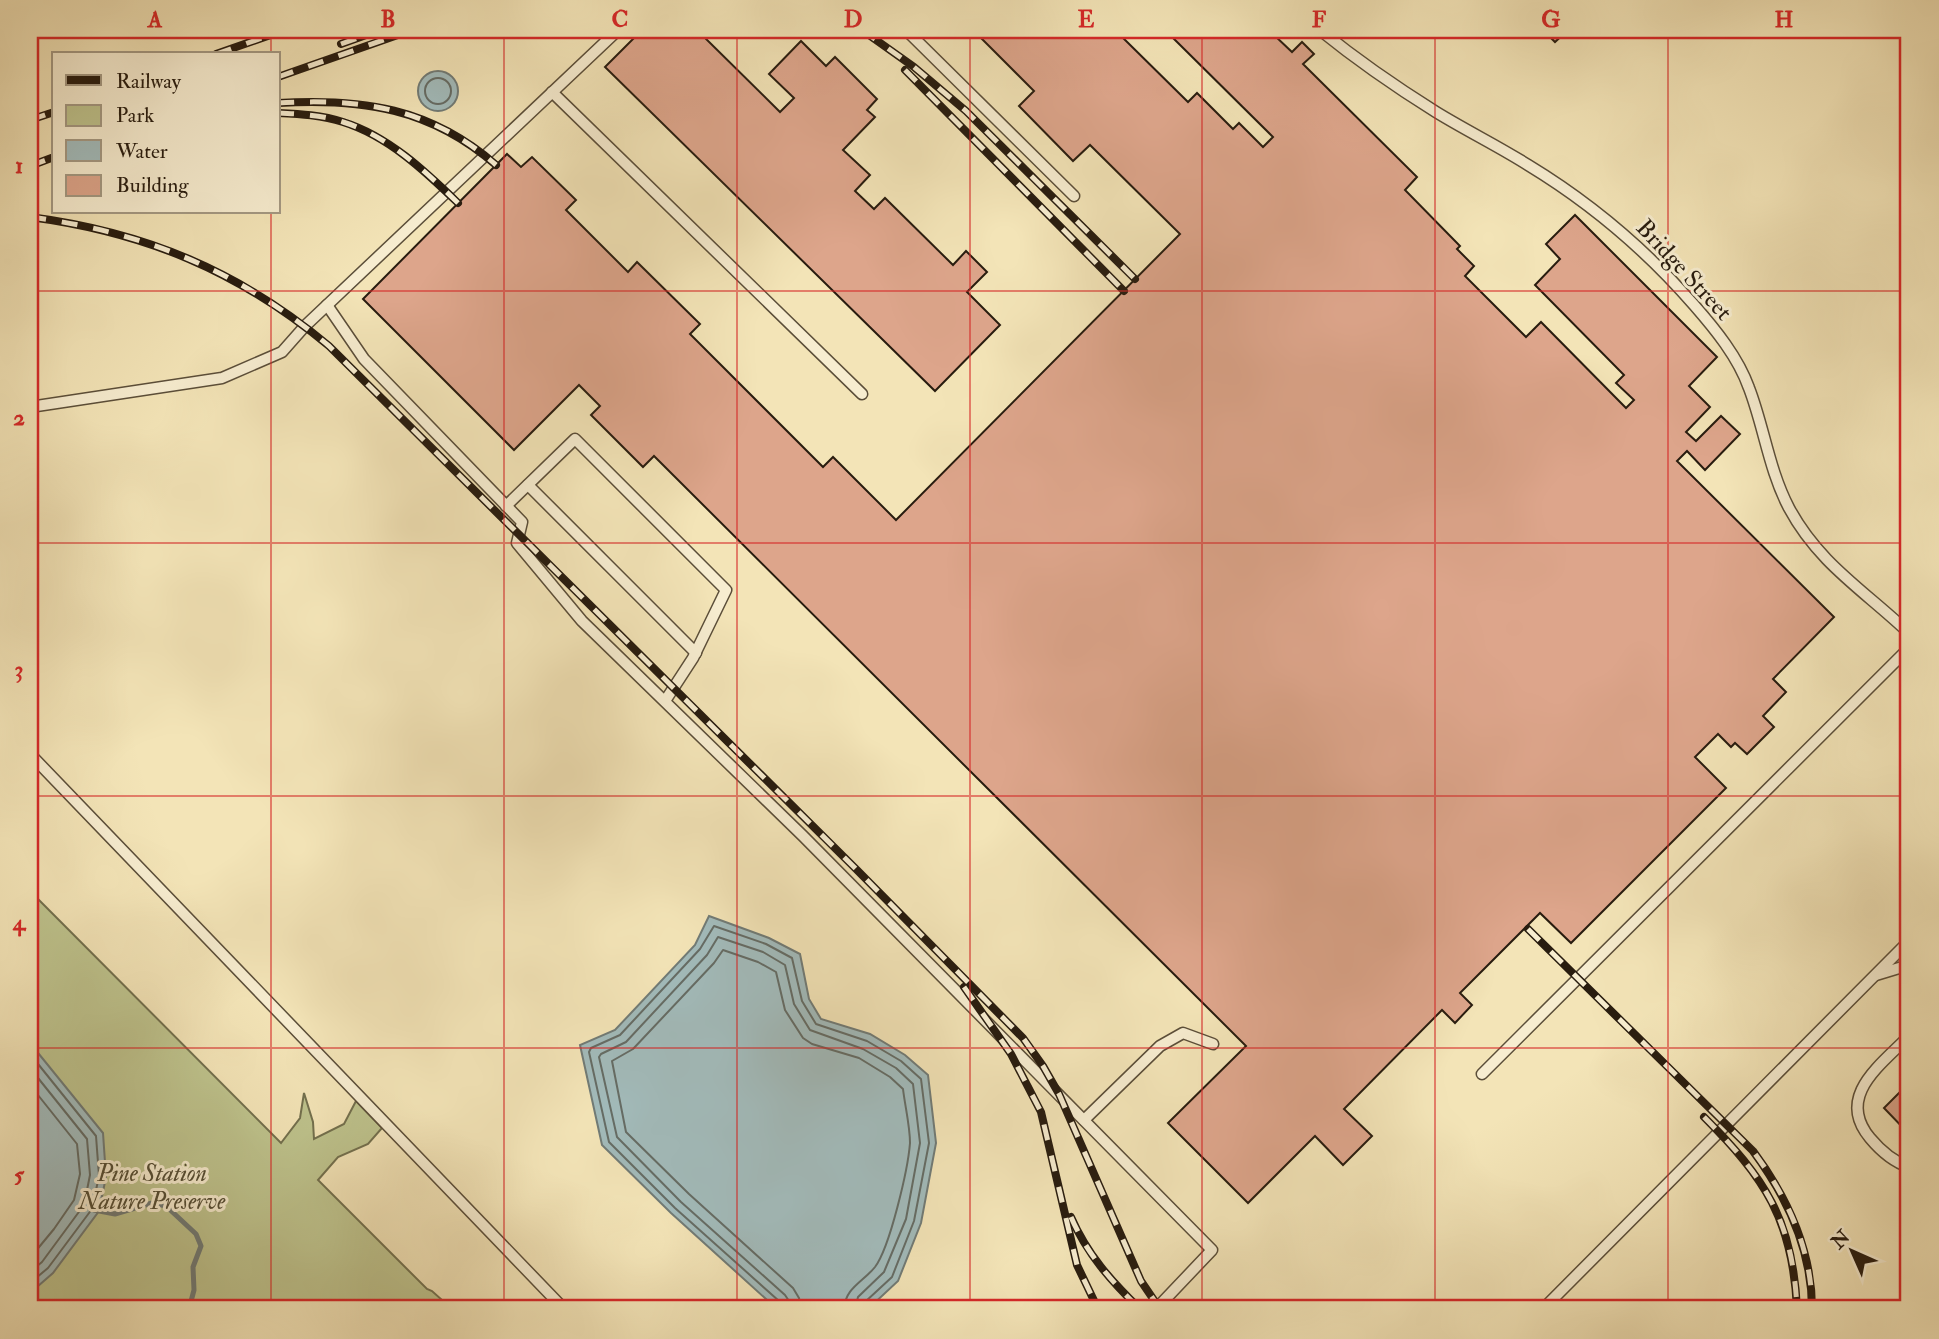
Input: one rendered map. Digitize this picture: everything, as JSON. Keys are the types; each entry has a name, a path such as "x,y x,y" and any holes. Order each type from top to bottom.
{"lane":[{"path":"30,407 222,378 282,352 327,305 618,30"},
{"path":"906,30 1074,196"},
{"name":"Bridge Street","path":"1320,30 1376,73 1436,112 1529,165 1596,212 1693,304 1741,369 1789,507 1815,548 1842,576 1909,633"},
{"path":"552,92 862,394"},
{"path":"327,305 363,359 522,522 517,543 582,621 803,836 1212,1250 1156,1309"},
{"path":"506,506 575,439 726,590 695,653 665,702"},
{"path":"528,485 695,653"},
{"path":"1482,1074 1909,648"},
{"path":"30,754 564,1309"},
{"path":"1543,1309 1909,941"},
{"path":"1875,976 1909,965"},
{"path":"1084,1120 1160,1046 1183,1033 1213,1044"},
{"path":"1909,1036 1864,1083 1856,1107 1858,1119 1873,1142 1888,1155 1909,1167"}],"green space":[{"name":"Pine Station Nature Preserve","path":"30,891 281,1143 300,1118 304,1093 313,1122 314,1139 344,1124 356,1101 382,1128 368,1144 338,1157 318,1180 427,1289 452,1309 30,1309"}],"water":[{"path":"438,71 452,77 458,91 452,105 438,111 424,105 418,91 424,77"},
{"path":"709,916 769,938 800,954 809,999 821,1019 870,1034 905,1055 928,1075 936,1143 921,1223 898,1281 868,1309 777,1309 671,1213 602,1145 580,1045 615,1030 695,945"},
{"path":"30,1043 103,1133 106,1177 99,1211 53,1273 30,1293"}],"building":[{"path":"642,30 697,30 780,112 794,98 769,74 801,41 826,66 835,57 877,99 867,110 875,117 843,150 870,175 855,191 874,209 885,198 953,265 966,251 987,272 967,292 1000,325 935,391 605,67"},
{"path":"973,30 1115,30 1188,102 1197,93 1233,129 1239,123 1263,147 1273,137 1167,32 1279,30 1274,35 1292,52 1302,42 1314,54 1303,64 1417,177 1405,190 1460,246 1457,249 1474,266 1465,276 1526,337 1541,322 1626,408 1634,400 1616,383 1624,375 1535,285 1560,259 1546,244 1575,215 1717,357 1689,386 1710,407 1686,432 1696,441 1721,416 1740,434 1705,470 1687,451 1677,461 1834,617 1773,679 1786,692 1763,716 1774,727 1747,754 1735,743 1731,747 1718,734 1695,757 1726,788 1571,943 1540,913 1460,993 1472,1005 1455,1023 1442,1010 1344,1109 1372,1136 1343,1165 1315,1136 1248,1203 1168,1123 1246,1046 654,456 643,467 591,415 600,406 579,385 514,450 363,299 507,154 521,167 532,157 576,200 566,210 628,272 637,262 700,324 690,334 823,467 833,457 896,520 1180,234 1090,145 1073,161 1019,106 1034,91"},
{"path":"1543,30 1568,30 1555,42"},
{"path":"1909,1083 1909,1134 1884,1108"}],"waterway":[{"path":"94,1210 115,1214 152,1203 166,1206 196,1234 201,1246 193,1267 194,1290 189,1309"}],"railway":[{"path":"222,52 285,30"},
{"path":"341,44 380,30"},
{"path":"280,76 412,30"},
{"path":"862,30 914,67 966,111 1135,279"},
{"path":"905,70 1124,291"},
{"path":"280,103 367,105 394,111 421,119 446,131 496,165"},
{"path":"30,120 52,113"},
{"path":"280,113 311,115 360,128 390,145 419,167 458,203"},
{"path":"30,166 52,158"},
{"path":"30,217 113,233 189,259 260,296 329,346 1023,1038 1059,1094 1141,1281 1160,1309"},
{"path":"1528,929 1753,1151 1777,1187 1796,1226 1808,1266 1812,1309"},
{"path":"964,987 1011,1054 1041,1112 1077,1265 1098,1309"},
{"path":"1704,1117 1744,1160 1772,1202 1789,1250 1797,1309"},
{"path":"1071,1217 1084,1243 1101,1266 1140,1309"}]}
